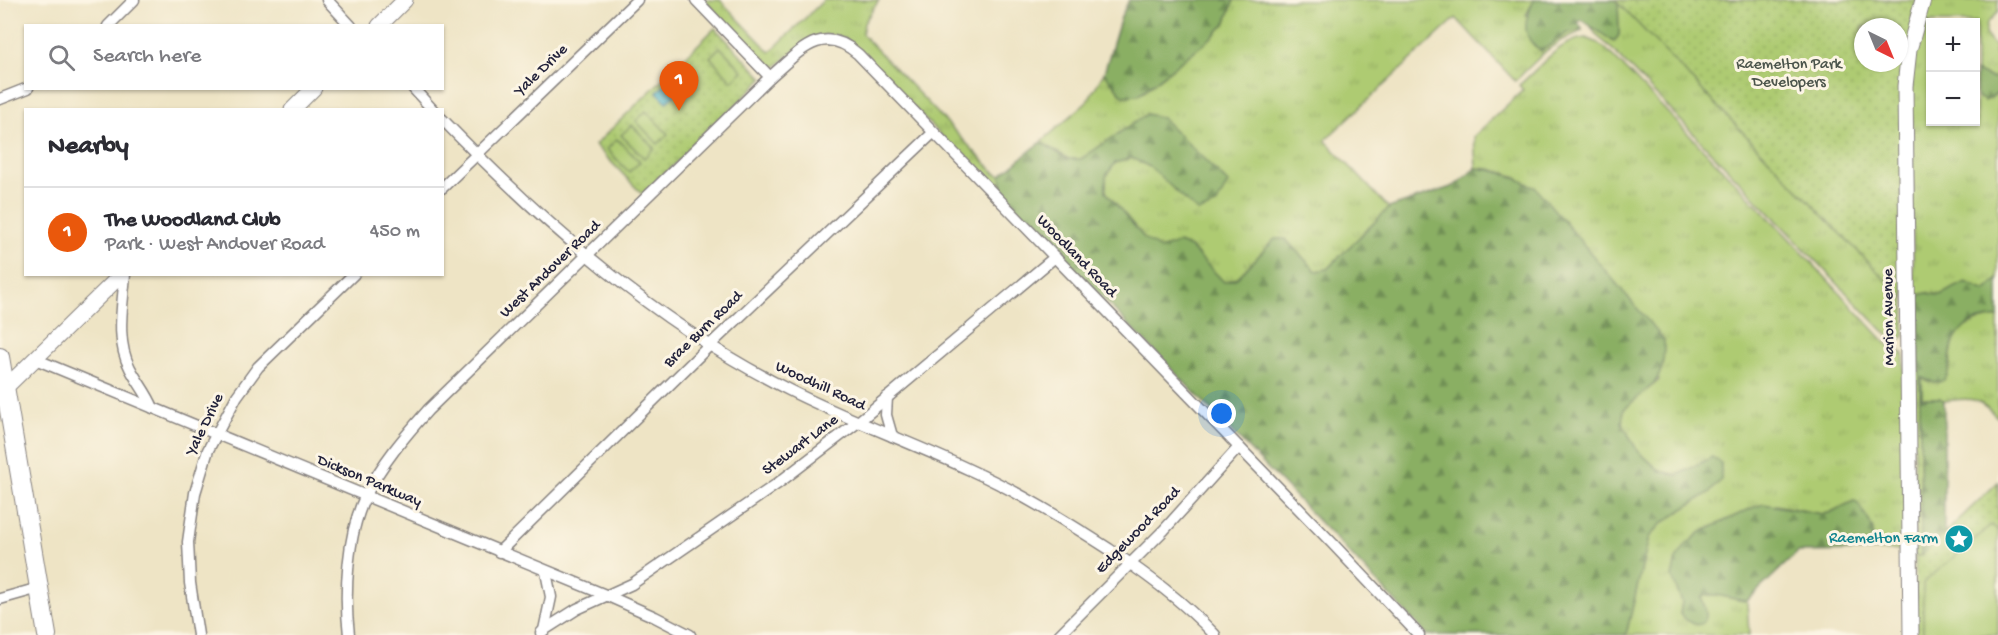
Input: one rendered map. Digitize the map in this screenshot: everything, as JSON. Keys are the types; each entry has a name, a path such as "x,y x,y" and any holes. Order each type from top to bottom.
{"main road":[{"path":"0,357 3,391 47,635"}],"street":[{"path":"110,24 134,0"},
{"path":"327,0 349,24"},
{"path":"381,24 405,0"},
{"name":"Yale Drive","path":"444,186 637,0"},
{"path":"696,0 770,77"},
{"name":"Marion Avenue","path":"1911,635 1905,86 1909,50 1923,0"},
{"name":"Woodland Road","path":"770,77 810,44 825,39 840,41 858,54 1419,635"},
{"name":"West Andover Road","path":"349,635 347,603 352,545 365,496 387,459 428,410 770,77"},
{"path":"0,99 24,90"},
{"path":"294,108 312,90"},
{"path":"414,90 431,108"},
{"name":"Woodhill Road","path":"444,121 533,210 587,256 636,294 710,345 790,391 968,469 1030,500 1129,563 1185,605 1215,635"},
{"name":"Brae Burn Road","path":"499,552 710,345 933,133"},
{"name":"Stewart Lane","path":"541,633 577,609 632,584 736,513 858,422 1055,257"},
{"path":"3,391 121,276"},
{"path":"123,276 124,355 147,393 153,408"},
{"name":"Yale Drive","path":"198,635 190,583 188,542 191,509 199,473 208,450 237,396 258,367 352,276"},
{"name":"Dickson Parkway","path":"35,359 608,596 690,635"},
{"path":"887,397 886,415 892,436"},
{"name":"Edgewood Road","path":"1059,635 1164,530 1239,447"},
{"name":"Stewart Lane","path":"541,633 550,597 546,572"},
{"path":"0,599 39,588"}],"green space":[{"path":"704,0 720,0 770,52 824,0 879,0 864,23 862,34 995,173 1001,175 1003,195 1001,196 846,39 835,35 815,37 797,48 772,70"},
{"path":"1129,0 1234,0 1225,24 1212,37 1138,95 1123,96 1104,73 1121,17"},
{"path":"1234,0 1534,0 1526,15 1558,39 1567,33 1582,29 1582,31 1562,40 1546,51 1515,81 1456,18 1325,140 1389,208 1327,269 1316,271 1285,239 1275,239 1237,278 1224,282 1190,247 1178,243 1160,249 1145,239 1106,192 1106,176 1115,163 1132,158 1150,167 1198,211 1147,114 1081,159 1068,159 1041,142 1086,103 1104,73 1123,96 1139,95 1225,24"},
{"path":"1534,0 1618,0 1619,35 1614,42 1582,20 1578,22 1582,29 1567,33 1541,51 1530,40 1526,28 1528,14"},
{"name":"Raemelton Park Developers","path":"1615,0 1918,0 1913,14 1904,299"},
{"name":"Raemelton Park Developers","path":"1618,0 1879,0 1897,18 1854,18 1854,72 1908,72 1909,30 1904,336 1896,342 1887,335 1597,36 1590,25 1614,42 1619,35"},
{"path":"1928,0 1998,0 1998,12 1987,23 1985,34 1996,48 1994,52 1998,57 1998,73 1993,79 1980,73 1980,18 1926,18 1926,126 1980,126 1980,98 1985,101 1998,93 1998,279 1985,291 1966,282 1940,295 1927,293 1919,295 1921,556 1915,556 1912,67"},
{"path":"715,28 763,78 643,195 595,145"},
{"path":"1586,38 1607,50 1789,238 1887,344 1904,354 1906,550 1864,551 1871,544 1869,520 1854,501 1822,514 1776,505 1701,532 1679,592 1682,602 1680,614 1704,605 1701,598 1710,595 1747,601 1749,635 1626,635 1649,537 1662,523 1710,492 1721,480 1712,457 1678,475 1660,471 1637,450 1622,423 1624,409 1659,380 1517,177 1490,169 1476,168 1474,136 1523,90 1519,85 1550,56 1567,44"},
{"path":"720,47 743,71 732,81 710,57"},
{"path":"1980,73 1993,79 1998,73 1998,93 1985,101 1980,98"},
{"path":"646,111 668,134 658,144 636,121"},
{"path":"1147,114 1162,118 1228,183 1216,205 1198,212 1150,167 1132,158 1115,163 1106,176 1106,192 1145,239 1160,249 1178,243 1190,247 1224,282 1237,278 1275,239 1285,239 1316,271 1327,269 1389,208 1454,186 1476,168 1508,175 1536,188 1664,340 1662,365 1656,381 1624,409 1622,423 1637,450 1660,471 1678,475 1712,457 1721,463 1721,480 1710,492 1662,523 1649,537 1626,635 1427,635 1003,195 1001,175 1041,142 1068,159 1081,159"},
{"path":"632,125 654,148 644,158 621,135"},
{"path":"617,139 640,162 629,172 607,149"},
{"path":"1998,279 1998,317 1975,321 1962,330 1953,344 1945,379 1941,382 1933,382 1922,378 1922,398 1940,398 1944,401 1944,546 1921,556 1919,295 1927,293 1940,295 1966,282 1985,291"},
{"path":"1998,317 1998,418 1974,400 1944,401 1940,398 1922,398 1922,378 1927,381 1941,381 1944,378 1949,369 1953,345 1961,331 1966,326 1980,320"},
{"path":"1998,482 1998,635 1916,635 1915,556 1921,556"},
{"path":"1854,501 1857,502 1872,526 1873,538 1864,551 1798,552 1747,601 1716,595 1701,598 1706,616 1702,624 1694,624 1680,614 1682,602 1672,577 1676,559 1687,544 1701,532 1764,504 1822,514"},
{"path":"1992,525 1998,531 1998,635 1923,635 1923,583"}],"water":[{"path":"680,70 690,81 667,102 657,92"}],"place":[{"name":"The Woodland Club","path":"679,111"},
{"name":"Raemelton Farm","path":"1959,539"}]}
